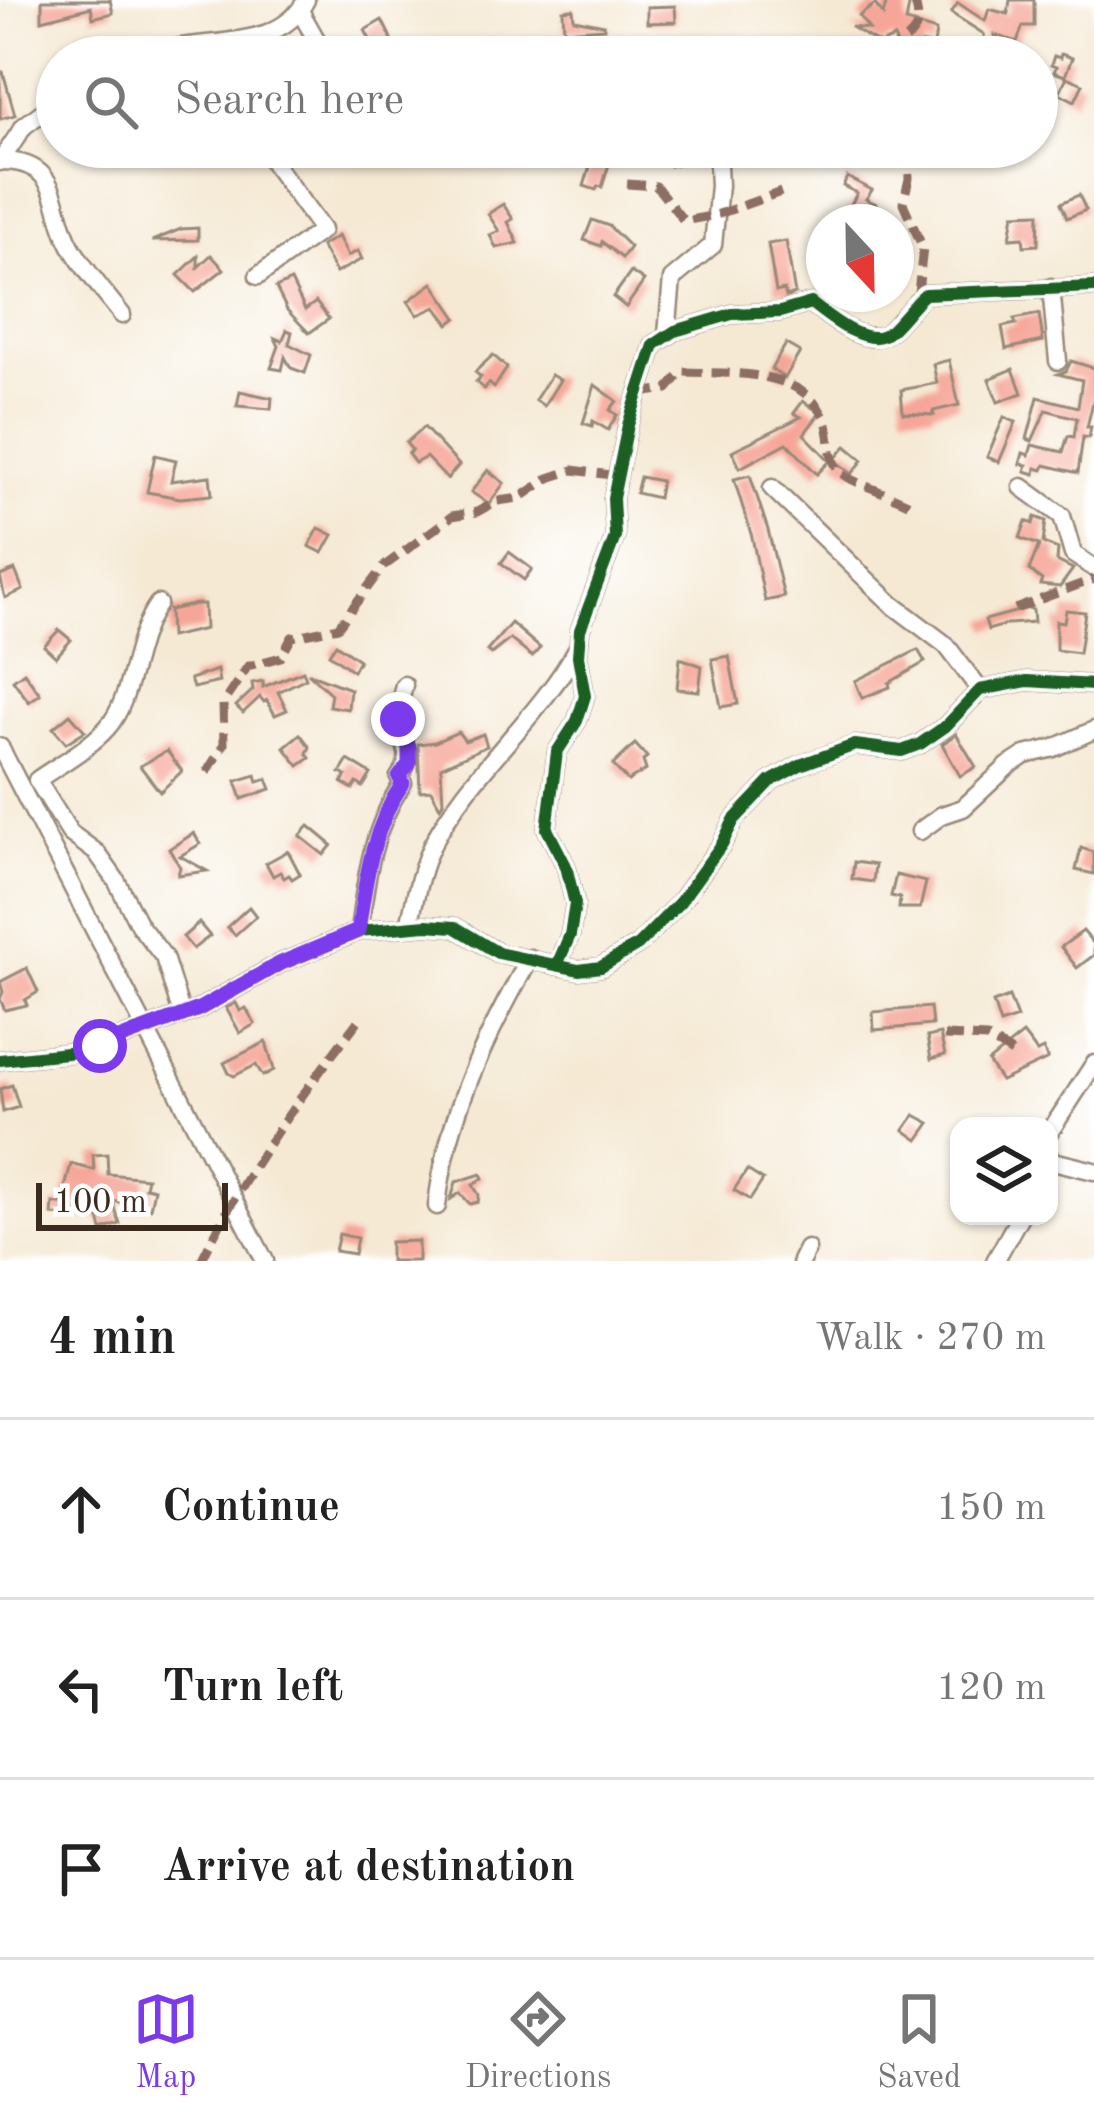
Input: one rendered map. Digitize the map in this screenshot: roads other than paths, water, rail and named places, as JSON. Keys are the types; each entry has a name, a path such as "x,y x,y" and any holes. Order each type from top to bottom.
{"street":[{"path":"266,36 303,6 316,36"},
{"path":"0,161 36,117"},
{"path":"0,161 22,161 54,188 69,243 122,315"},
{"path":"259,276 322,230 278,168"},
{"path":"668,334 672,279 713,245 718,168"},
{"path":"1051,287 1058,361"},
{"path":"557,964 570,935 575,904 547,820 556,752 577,721 585,696 580,630 615,537 613,498 628,425 654,345 668,334 732,314 780,312 811,303 848,328 876,338 886,336 925,294 1094,287"},
{"path":"1022,487 1063,516 1073,554 1094,568"},
{"path":"772,488 893,605 946,645 980,690"},
{"path":"158,604 146,620 109,726 37,780 70,833 98,853 139,925 164,957 182,1015"},
{"path":"409,926 433,844 579,646"},
{"path":"0,1060 86,1051 182,1015 279,964 358,931 454,927 498,953 579,970 601,968 638,945 680,902 734,820 772,781 855,745 902,751 920,744 946,727 980,690 1027,681 1094,685"},
{"path":"358,931 366,869 382,813 403,783 399,777 409,764 409,748 398,719 404,685"},
{"path":"920,831 942,814 963,808 1025,754 1054,748 1094,730"},
{"path":"0,747 265,1261"},
{"path":"437,1206 441,1167 459,1100 530,958"},
{"path":"1058,1119 1094,1064"},
{"path":"1058,1162 1094,1171"},
{"path":"995,1261 1015,1225"}]}
